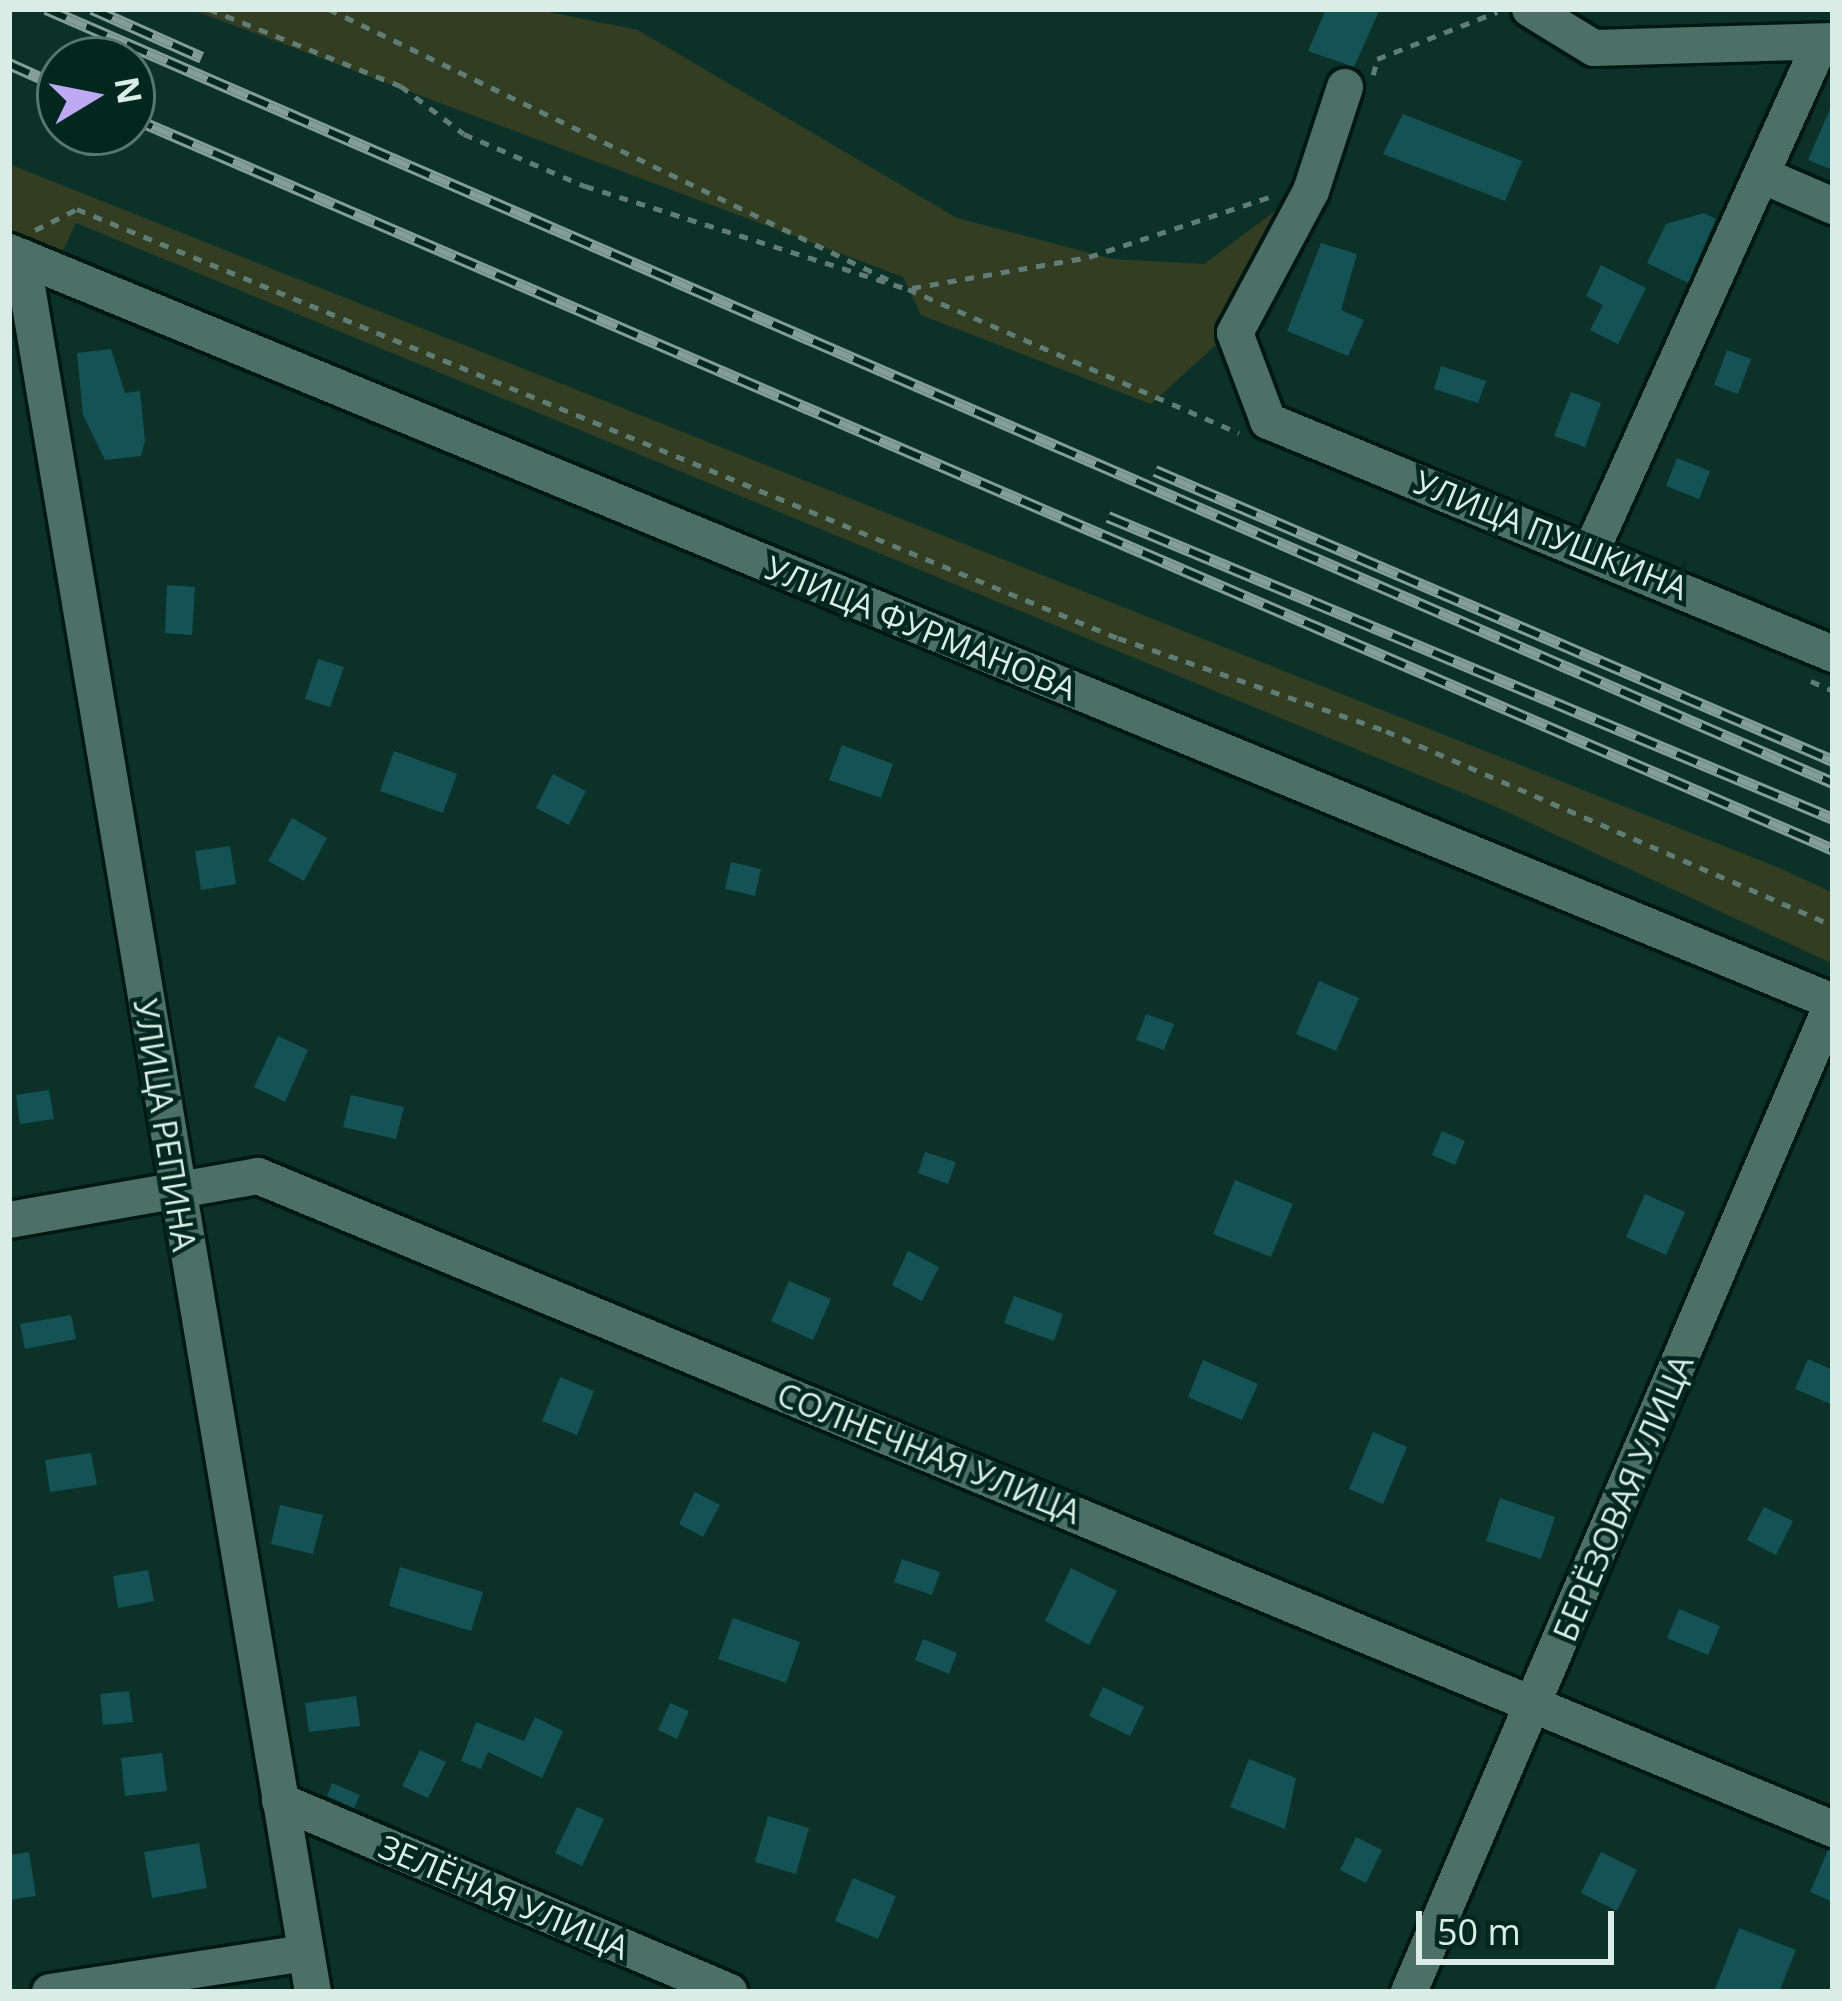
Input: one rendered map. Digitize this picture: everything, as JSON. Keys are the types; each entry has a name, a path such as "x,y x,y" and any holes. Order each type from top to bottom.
{"street":[{"path":"1530,9 1594,48 1827,41 1592,549"},
{"path":"1265,432 1235,333 1311,190 1358,84"},
{"path":"1766,176 1833,206"},
{"name":"УЛИЦА ФУРМАНОВА","path":"19,249 1833,1002"},
{"name":"УЛИЦА РЕПИНА","path":"19,249 313,1992"},
{"name":"УЛИЦА ПУШКИНА","path":"1265,432 1592,549 1833,653"},
{"name":"БЕРЁЗОВАЯ УЛИЦА","path":"1423,1988 1536,1705 1833,1002"},
{"name":"СОЛНЕЧНАЯ УЛИЦА","path":"9,1220 258,1176 1833,1829"},
{"name":"ЗЕЛЁНАЯ УЛИЦА","path":"280,1801 729,1992"},
{"path":"50,1992 306,1953"}],"path":[{"path":"209,9 401,86 464,134 585,186 908,289 1089,257 1311,190"},
{"path":"329,9 908,289 1265,432"},
{"path":"1358,84 1378,59 1506,9"},
{"path":"19,249 77,209 1118,638 1386,731 1833,925"},
{"path":"1789,672 1833,691"}],"green space":[{"path":"190,9 534,9 638,30 957,218 1113,259 1204,264 1283,205 1229,333 1151,404 921,315 903,277"},
{"path":"9,164 1782,869 1833,893 1833,964 1492,805 76,223 61,255 9,232"}],"building":[{"path":"1326,9 1380,9 1354,67 1308,51"},
{"path":"1833,102 1833,170 1808,160"},
{"path":"1403,114 1522,161 1505,201 1383,154"},
{"path":"1704,213 1716,219 1688,283 1647,263 1666,224"},
{"path":"1321,243 1357,254 1341,310 1364,320 1348,356 1287,331"},
{"path":"1601,265 1646,288 1618,344 1590,330 1603,305 1586,296"},
{"path":"111,349 125,393 140,391 145,441 141,456 105,460 83,415 77,353"},
{"path":"1727,350 1751,359 1738,394 1714,385"},
{"path":"1441,366 1486,381 1478,403 1434,389"},
{"path":"1571,392 1601,403 1585,447 1554,436"},
{"path":"1677,458 1710,471 1699,499 1666,486"},
{"path":"167,585 195,587 192,635 165,633"},
{"path":"318,659 344,667 330,707 305,699"},
{"path":"842,745 893,764 881,798 829,780"},
{"path":"394,751 457,774 443,813 380,791"},
{"path":"553,774 586,791 569,825 536,808"},
{"path":"292,818 327,838 304,881 268,861"},
{"path":"230,846 236,884 201,890 195,851"},
{"path":"731,862 761,869 755,896 725,889"},
{"path":"1319,981 1359,998 1336,1051 1296,1034"},
{"path":"1146,1014 1174,1024 1164,1050 1136,1040"},
{"path":"278,1036 308,1050 285,1102 254,1087"},
{"path":"49,1090 54,1119 20,1124 16,1095"},
{"path":"351,1095 404,1107 396,1139 343,1127"},
{"path":"1442,1131 1465,1141 1455,1165 1432,1155"},
{"path":"925,1152 956,1162 948,1184 918,1173"},
{"path":"1235,1180 1293,1204 1271,1257 1213,1234"},
{"path":"1645,1194 1685,1212 1666,1255 1626,1237"},
{"path":"908,1251 939,1267 922,1301 892,1285"},
{"path":"789,1281 831,1299 813,1340 771,1321"},
{"path":"1014,1296 1063,1314 1054,1341 1004,1323"},
{"path":"71,1315 76,1339 25,1349 20,1324"},
{"path":"1808,1359 1833,1370 1833,1405 1795,1389"},
{"path":"1203,1360 1258,1384 1242,1420 1188,1397"},
{"path":"560,1377 594,1391 577,1435 542,1421"},
{"path":"1373,1432 1407,1447 1383,1504 1349,1489"},
{"path":"91,1453 97,1485 50,1492 45,1460"},
{"path":"695,1492 720,1505 703,1537 679,1524"},
{"path":"1500,1498 1555,1517 1541,1559 1486,1541"},
{"path":"280,1505 323,1515 313,1554 271,1544"},
{"path":"1764,1507 1793,1521 1776,1555 1747,1540"},
{"path":"902,1559 940,1572 932,1595 894,1582"},
{"path":"400,1567 483,1592 471,1631 389,1606"},
{"path":"1071,1568 1117,1591 1089,1645 1045,1621"},
{"path":"148,1570 154,1601 118,1608 113,1576"},
{"path":"1679,1609 1720,1626 1708,1655 1667,1638"},
{"path":"733,1618 800,1642 786,1683 718,1659"},
{"path":"923,1639 957,1653 949,1674 915,1660"},
{"path":"1103,1687 1144,1707 1130,1736 1089,1716"},
{"path":"129,1691 133,1722 103,1725 100,1694"},
{"path":"356,1696 360,1726 309,1732 305,1703"},
{"path":"670,1703 689,1711 677,1739 658,1730"},
{"path":"535,1717 563,1731 542,1778 488,1752 481,1769 461,1761 476,1722 524,1741"},
{"path":"420,1750 446,1762 428,1798 402,1786"},
{"path":"162,1753 167,1791 125,1796 121,1758"},
{"path":"1249,1759 1296,1778 1285,1829 1230,1807"},
{"path":"332,1783 360,1795 354,1808 327,1796"},
{"path":"577,1807 604,1819 582,1866 555,1853"},
{"path":"768,1816 809,1828 796,1874 755,1862"},
{"path":"1356,1837 1382,1850 1366,1883 1340,1870"},
{"path":"199,1843 207,1888 152,1898 144,1852"},
{"path":"1828,1850 1833,1851 1833,1902 1810,1892"},
{"path":"29,1852 36,1896 9,1900 9,1855"},
{"path":"1601,1852 1637,1870 1617,1911 1581,1893"},
{"path":"853,1878 896,1896 878,1939 835,1921"},
{"path":"1739,1928 1796,1950 1779,1992 1714,1992"}],"railway":[{"path":"46,9 1833,783"},
{"path":"92,9 202,58"},
{"path":"9,64 36,76"},
{"path":"156,128 1833,850"},
{"path":"1155,471 1833,761"},
{"path":"1108,517 1833,819"}]}
